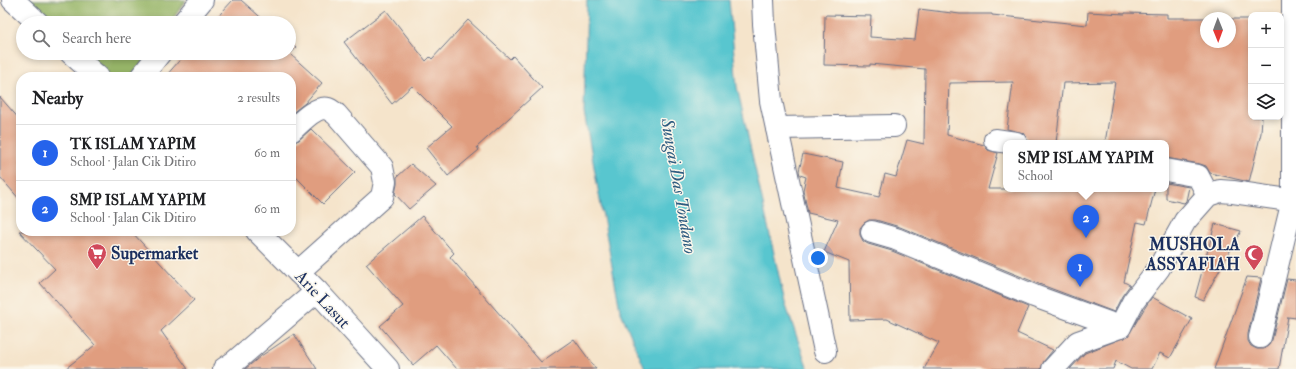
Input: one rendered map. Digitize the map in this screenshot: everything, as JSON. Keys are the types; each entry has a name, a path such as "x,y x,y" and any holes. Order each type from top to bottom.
{"street":[{"path":"13,0 30,16"},
{"path":"189,16 202,0"},
{"path":"763,0 767,67 771,101 825,351"},
{"path":"1260,337 1294,200 1293,0"},
{"path":"79,60 92,72"},
{"path":"145,72 154,60"},
{"path":"296,126 306,117 319,109 328,109 336,114 382,167 385,182 382,197 298,272"},
{"path":"777,128 894,126"},
{"path":"1169,171 1198,176 1208,195"},
{"path":"1053,369 1078,342 1120,327 1133,302 1159,268 1185,221 1208,195 1220,191 1294,200"},
{"path":"872,232 896,239 1034,296 1120,327"},
{"name":"Arie Lasut","path":"262,236 317,291 388,369"},
{"path":"224,369 317,291"}],"green space":[{"path":"30,0 186,0 175,16 46,16"},
{"path":"91,60 145,60 137,72 104,72"}],"water":[{"name":"Sungai Das Tondano","path":"587,0 729,0 737,87 785,303 808,369 645,369 620,310 584,112"}],"building":[{"path":"233,0 241,0 259,16 218,16"},
{"path":"919,9 960,14 992,14 1087,25 1088,12 1167,14 1167,18 1200,18 1200,48 1236,48 1236,19 1248,19 1248,120 1262,120 1261,133 1249,182 1210,173 1206,166 1200,164 1169,159 1169,140 1105,140 1115,82 1063,83 1056,140 1027,140 1023,133 1007,129 1013,82 949,83 947,135 984,145 988,150 998,153 988,189 1003,189 1003,192 1154,192 1146,224 1137,222 1124,282 1130,285 1122,296 1114,312 1039,284 900,227 876,220 869,220 864,223 860,228 860,235 863,241 868,244 892,251 1028,307 1017,333 1053,350 1044,361 1041,369 924,369 939,343 887,319 850,320 849,262 824,252 838,220 808,213 803,190 806,177 800,175 799,171 803,154 843,162 838,188 879,197 885,174 896,177 907,140 924,144 925,69 870,64 870,66 824,65 825,15 871,16 870,37 915,40"},
{"path":"386,10 426,61 430,57 432,59 468,20 510,59 513,56 542,88 477,147 479,150 448,176 426,148 452,126 412,86 392,104 344,42"},
{"path":"296,59 322,83 305,103 296,110 296,72 169,72 180,60"},
{"path":"0,97 16,115 16,195 0,177"},
{"path":"311,129 355,172 323,204 296,177 296,141"},
{"path":"411,164 436,186 409,209 395,194 397,177"},
{"path":"1169,184 1189,187 1186,201 1184,203 1166,199 1166,192 1169,192"},
{"path":"422,216 454,253 450,257 541,362 574,339 596,369 457,369 436,345 413,365 380,326 403,306 366,264"},
{"path":"1215,224 1241,231 1203,300 1195,297"},
{"path":"24,236 136,236 194,300 161,331 188,369 65,369 95,345 40,283 55,269"},
{"path":"1247,277 1261,278 1248,334 1248,341 1251,346 1257,349 1264,349 1272,340 1287,279 1296,280 1296,318 1288,317 1279,369 1214,369"},
{"path":"1152,297 1192,319 1170,358 1160,353 1152,369 1131,369 1116,361 1113,369 1070,369 1085,353 1128,336"},
{"path":"294,334 317,369 245,369 261,356"}],"place":[{"name":"SMP ISLAM YAPIM","path":"1086,238"},
{"name":"Supermarket","path":"97,270"},
{"name":"MUSHOLA ASSYAFIAH","path":"1254,271"},
{"name":"TK ISLAM YAPIM","path":"1080,287"}]}
